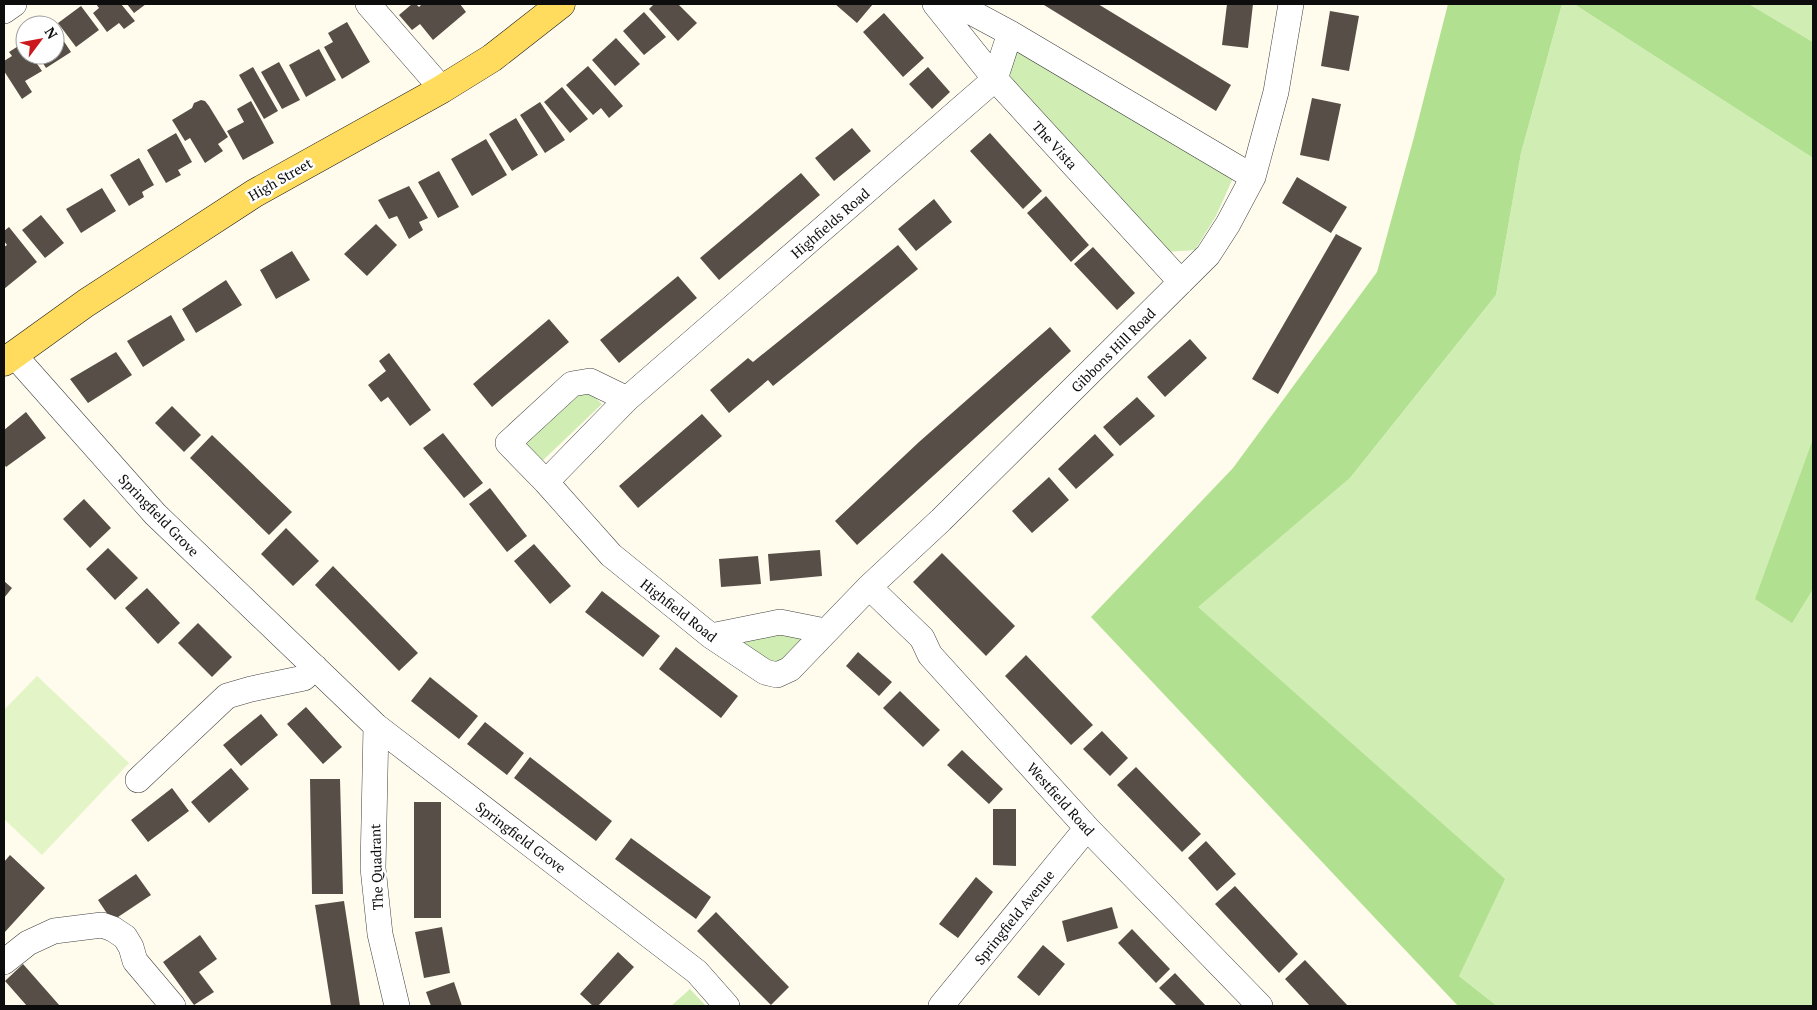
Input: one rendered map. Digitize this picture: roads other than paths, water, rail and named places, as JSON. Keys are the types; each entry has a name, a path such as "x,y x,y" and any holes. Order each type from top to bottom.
{"main road":[{"name":"High Street","path":"9,358 86,303 255,193 442,89 492,58 561,4"}],"street":[{"path":"4,11 14,4"},
{"path":"368,4 442,89"},
{"name":"The Vista","path":"935,4 995,80 1181,282"},
{"path":"956,4 1010,33 1253,177"},
{"name":"Gibbons Hill Road","path":"825,631 941,520 1208,255 1228,224 1253,177 1276,92 1290,4"},
{"path":"995,80 1010,33"},
{"name":"Highfields Road","path":"546,482 627,399 995,80"},
{"name":"Springfield Grove","path":"9,358 155,514 376,726 697,972 727,1006"},
{"path":"546,482 508,443 572,384 590,381 627,399"},
{"name":"Highfield Road","path":"546,482 611,556 711,636 765,672 777,675 790,669 825,631"},
{"name":"Westfield Road","path":"869,587 922,638 930,654 1087,828 1260,1006"},
{"path":"711,636 780,622 825,631"},
{"path":"138,780 227,696 304,678 315,667"},
{"name":"The Quadrant","path":"376,726 373,868 380,934 397,1006"},
{"name":"Springfield Avenue","path":"941,1006 1087,828"},
{"path":"4,962 28,944 54,931 102,925 114,929 125,937 135,961 173,1006"}]}
